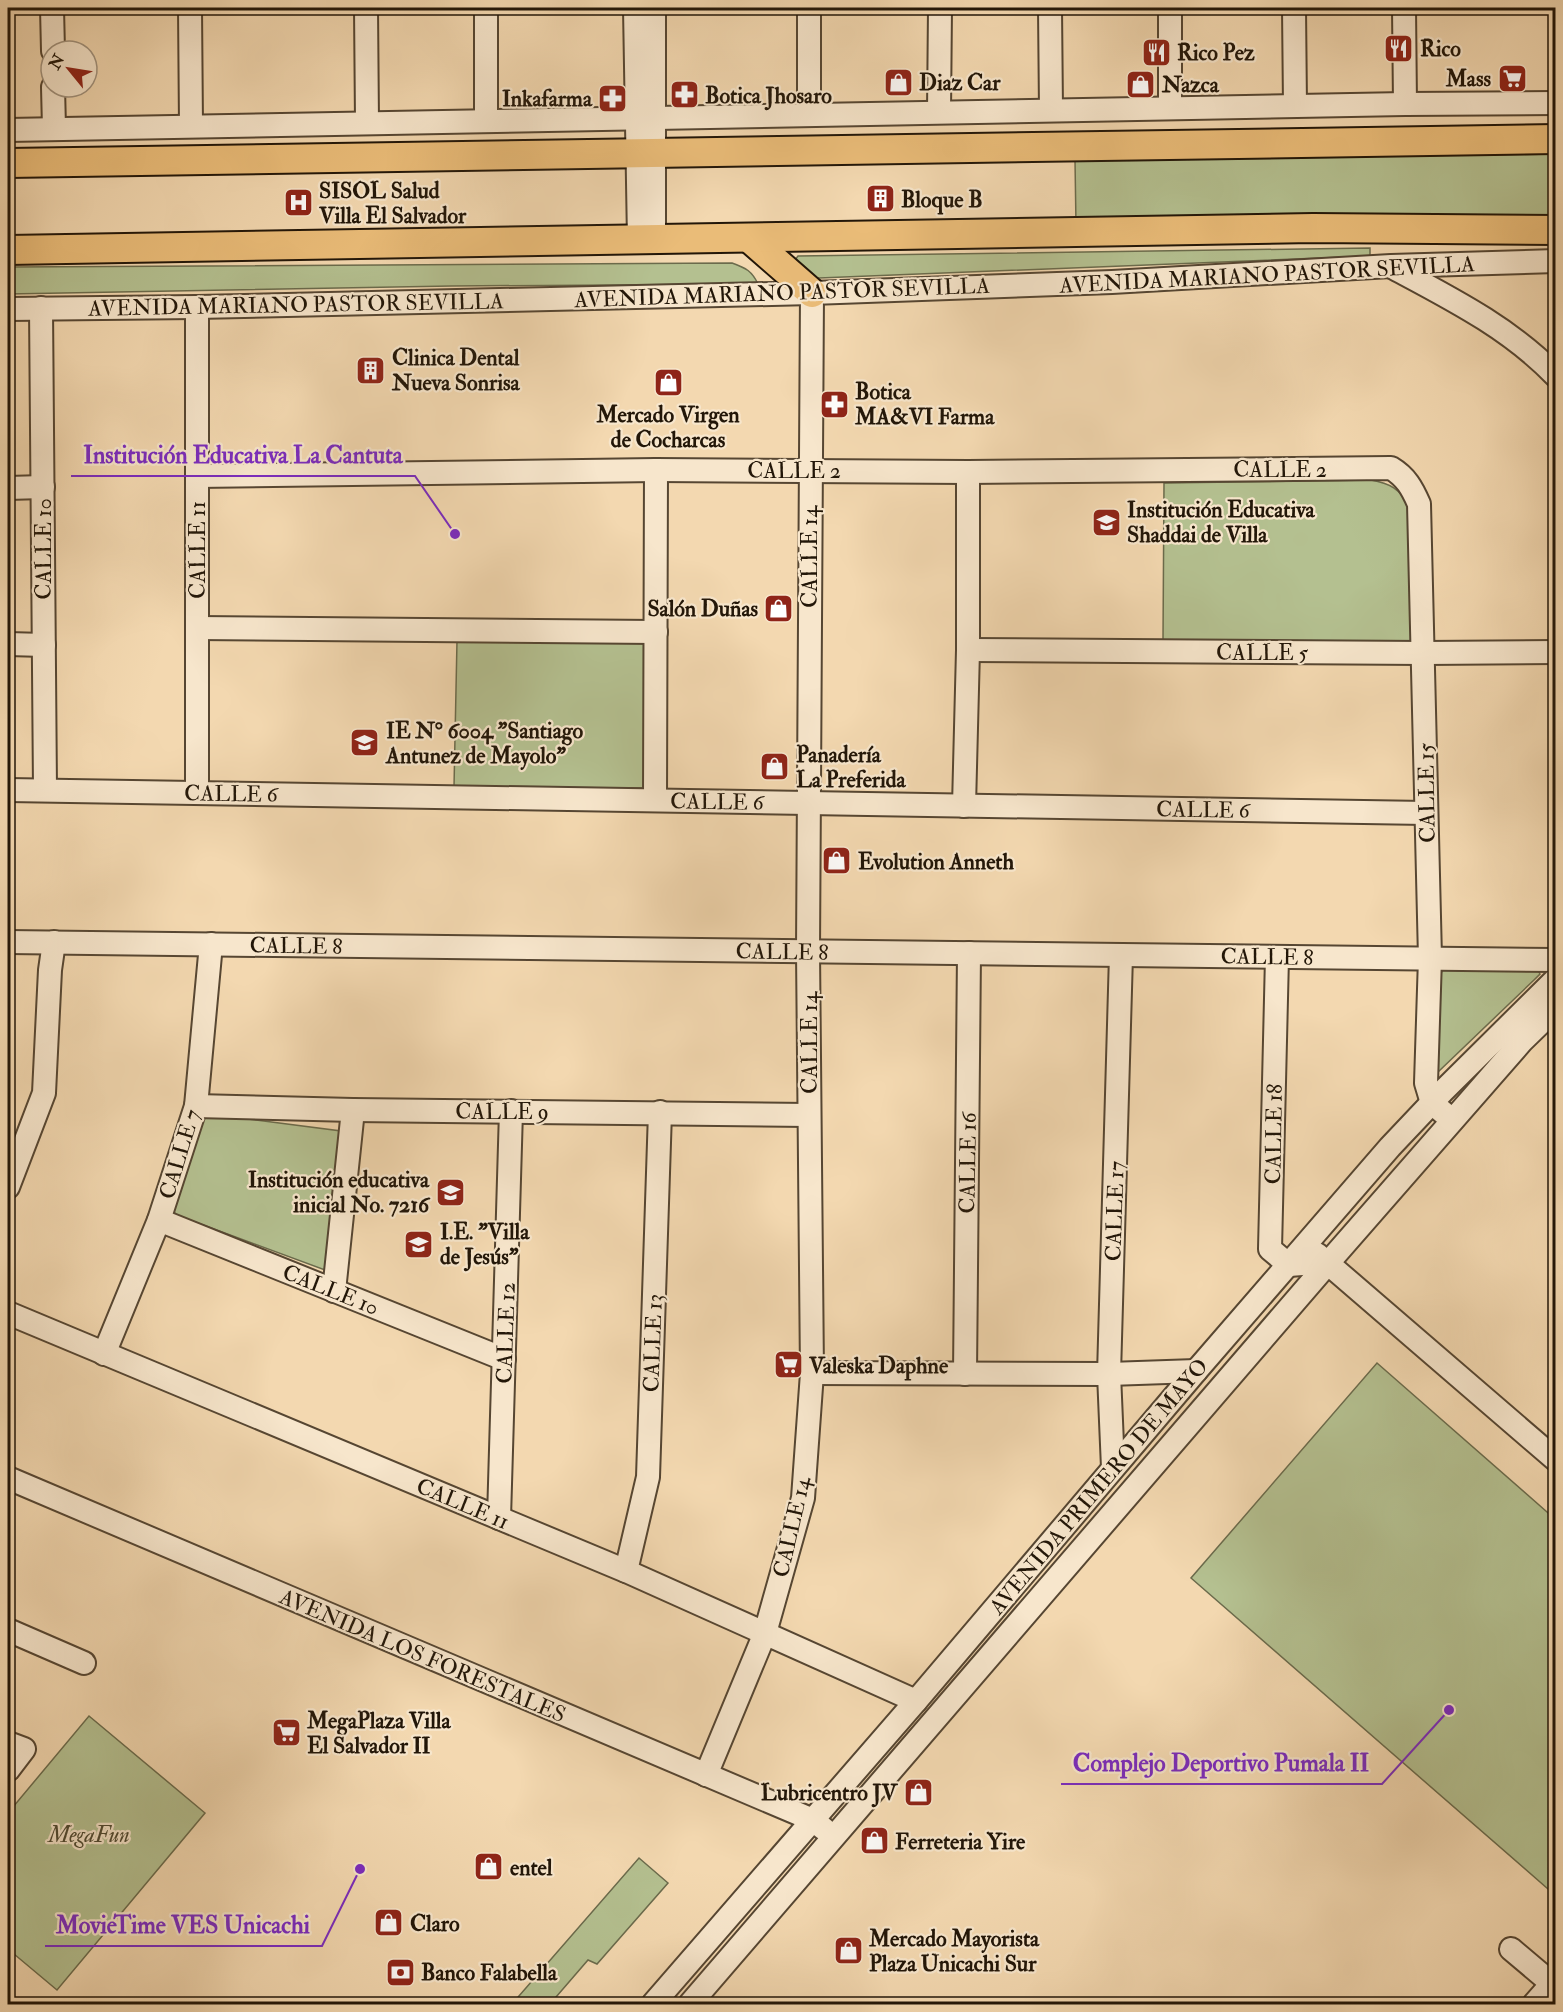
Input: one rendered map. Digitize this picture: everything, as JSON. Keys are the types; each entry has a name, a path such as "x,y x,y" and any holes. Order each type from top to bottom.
{"main road":[{"path":"8,163 1556,139"},
{"name":"AVENIDA MARIANO PASTOR SEVILLA","path":"8,250 1313,228 1556,230"},
{"path":"749,238 812,293"}],"street":[{"path":"52,8 53,39"},
{"path":"190,8 191,126"},
{"path":"366,8 367,122"},
{"path":"486,8 486,120"},
{"path":"635,8 646,117"},
{"path":"647,240 646,117 654,8"},
{"path":"809,8 809,114"},
{"path":"939,112 940,8"},
{"path":"1050,8 1051,110"},
{"path":"1170,8 1170,108"},
{"path":"1294,8 1295,106"},
{"path":"1404,8 1405,104"},
{"path":"53,99 54,128"},
{"path":"8,130 809,114 1556,103"},
{"name":"AVENIDA MARIANO PASTOR SEVILLA","path":"8,309 812,293 1123,282 1391,266 1556,261"},
{"path":"1391,266 1492,324 1526,348 1556,376"},
{"name":"CALLE 14","path":"706,1775 765,1634 803,1498 812,1373 808,803 812,293"},
{"name":"CALLE 11","path":"197,307 197,792"},
{"name":"CALLE 10","path":"41,308 45,790"},
{"name":"CALLE 2","path":"197,476 657,470 968,472 1390,468"},
{"name":"CALLE 15","path":"1390,468 1401,473 1411,485 1419,504 1430,958 1426,1083 1432,1103"},
{"path":"655,800 657,470"},
{"path":"964,806 968,650 968,472"},
{"path":"8,488 43,488"},
{"path":"197,628 656,632"},
{"path":"8,644 44,645"},
{"name":"CALLE 5","path":"968,650 1556,652"},
{"name":"CALLE 6","path":"8,790 1426,813"},
{"name":"CALLE 8","path":"8,942 1556,960"},
{"path":"8,1187 44,1093 50,970 54,942"},
{"name":"CALLE 7","path":"104,1354 159,1220 196,1106 211,944"},
{"name":"CALLE 16","path":"965,1374 969,953"},
{"name":"CALLE 17","path":"1113,1468 1109,1374 1121,955"},
{"name":"CALLE 18","path":"1276,957 1270,1249 1289,1265"},
{"name":"AVENIDA PRIMERO DE MAYO","path":"653,2004 916,1701 1390,1147 1556,979"},
{"name":"AVENIDA PRIMERO DE MAYO","path":"690,2004 1452,1120 1522,1041 1556,1008"},
{"path":"1432,1103 1452,1120"},
{"name":"CALLE 9","path":"196,1106 809,1115"},
{"path":"334,1291 354,1110"},
{"name":"CALLE 12","path":"499,1518 511,1111"},
{"name":"CALLE 13","path":"626,1571 648,1477 660,1112"},
{"name":"CALLE 10","path":"159,1220 504,1359"},
{"path":"1306,1245 1556,1460"},
{"path":"1289,1265 1328,1263"},
{"name":"CALLE 11","path":"8,1313 626,1571 916,1701"},
{"path":"812,1373 1109,1374 1196,1371"},
{"name":"AVENIDA LOS FORESTALES","path":"8,1478 813,1820 835,1838"},
{"path":"8,1630 84,1664"},
{"path":"8,1743 24,1749 8,1770"},
{"path":"1511,1949 1554,1983 1534,2004"}],"green space":[{"path":"1555,154 1555,222 1076,225 1075,160"},
{"path":"1370,248 1370,256 819,278 813,277 795,260 798,256"},
{"path":"732,263 748,270 758,284 451,286 8,294 8,267"},
{"path":"1371,480 1394,488 1409,507 1413,642 1163,641 1164,483"},
{"path":"457,641 647,643 644,788 454,787"},
{"path":"1536,967 1540,974 1438,1072 1437,979 1443,970"},
{"path":"202,1113 341,1131 325,1270 176,1215 171,1207"},
{"path":"1377,1363 1555,1519 1556,1880 1548,1889 1191,1578"},
{"name":"MegaFun","path":"89,1716 205,1813 57,1990 8,1949 8,1813"},
{"path":"639,1858 668,1883 597,1964 588,1960 550,2004 512,2004"}],"place":[{"name":"Rico","path":"1399,48"},
{"name":"Rico Pez","path":"1156,52"},
{"name":"Mass","path":"1512,78"},
{"name":"Diaz Car","path":"898,82"},
{"name":"Nazca","path":"1141,84"},
{"name":"Botica Jhosaro","path":"684,95"},
{"name":"Inkafarma","path":"613,98"},
{"name":"Bloque B","path":"880,199"},
{"name":"SISOL Salud Villa El Salvador","path":"298,203"},
{"name":"Clinica Dental Nueva Sonrisa","path":"371,370"},
{"name":"Mercado Virgen de Cocharcas","path":"668,382"},
{"name":"Botica MA&VI Farma","path":"834,404"},
{"name":"Institución Educativa Shaddai de Villa","path":"1106,522"},
{"name":"Institución Educativa La Cantuta","path":"455,534"},
{"name":"Salón Duñas","path":"779,608"},
{"name":"IE N° 6004 \"Santiago Antunez de Mayolo\"","path":"365,743"},
{"name":"Panadería La Preferida","path":"775,767"},
{"name":"Evolution Anneth","path":"837,861"},
{"name":"Institución educativa inicial No. 7216","path":"450,1192"},
{"name":"I.E. \"Villa de Jesús\"","path":"419,1244"},
{"name":"Valeska Daphne","path":"788,1365"},
{"name":"Complejo Deportivo Pumala II","path":"1449,1710"},
{"name":"MegaPlaza Villa El Salvador II","path":"286,1733"},
{"name":"Lubricentro JV","path":"918,1792"},
{"name":"Ferreteria Yire","path":"874,1841"},
{"name":"entel","path":"489,1867"},
{"name":"MovieTime VES Unicachi","path":"360,1869"},
{"name":"Claro","path":"389,1923"},
{"name":"Mercado Mayorista Plaza Unicachi Sur","path":"848,1951"},
{"name":"Banco Falabella","path":"400,1972"}]}
